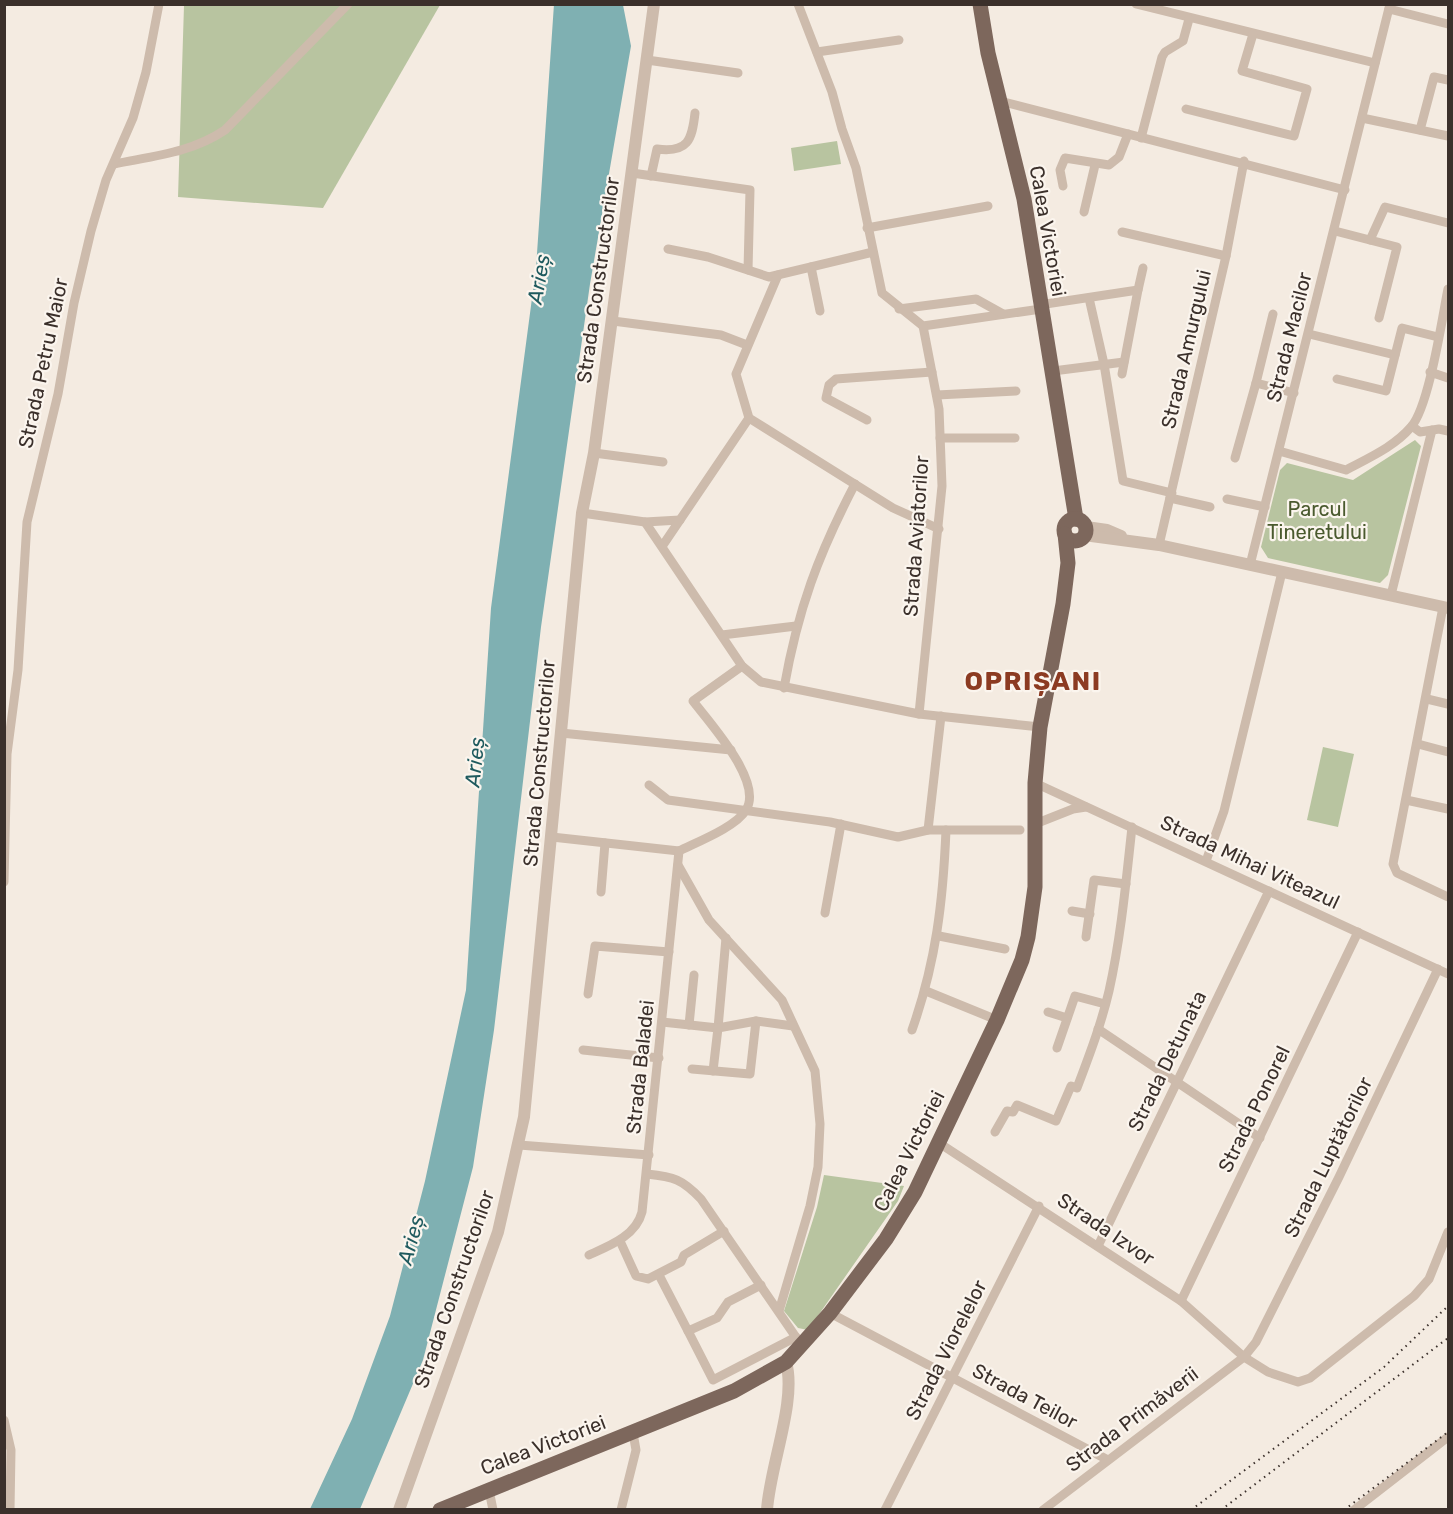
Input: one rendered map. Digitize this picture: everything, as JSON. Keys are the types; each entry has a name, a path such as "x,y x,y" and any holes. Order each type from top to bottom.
{"main road":[{"name":"Calea Victoriei","path":"440,1509 734,1391 786,1362 799,1341 830,1313 886,1239 915,1192 997,1020 1022,960 1028,937 1035,887 1035,783 1040,727 1068,563 1076,530 1053,371 1040,307 1024,199 988,53 980,4"}],"street":[{"name":"Strada Petru Maior","path":"4,882 7,754 18,670 27,522 58,394 74,303 90,231 133,118 146,72 159,4"},
{"path":"114,164 195,147 217,135 348,4"},
{"name":"Strada Constructorilor","path":"399,1509 498,1232 519,1145 552,837 582,513 594,453 613,321 654,4"},
{"path":"798,4 832,92 856,168 882,293 898,309 923,326 1003,314 1132,289 1138,290"},
{"path":"1136,4 1376,63"},
{"path":"1141,138 1162,57 1165,52 1183,41 1182,4"},
{"path":"1389,7 1449,24"},
{"name":"Strada Macilor","path":"1250,565 1389,7"},
{"path":"1186,109 1294,136 1307,89 1242,71 1253,34"},
{"path":"817,52 899,40"},
{"path":"647,60 738,74"},
{"path":"1420,130 1434,77 1449,80"},
{"path":"1000,101 1128,135 1244,161 1345,190"},
{"path":"651,176 657,149 676,149 687,143 692,135 695,113"},
{"path":"1362,118 1449,136"},
{"path":"1063,186 1060,170 1065,158 1095,165 1109,165 1119,157 1128,135"},
{"name":"Strada Amurgului","path":"1159,545 1226,256 1244,161"},
{"path":"1084,212 1095,165"},
{"path":"632,173 750,190 748,270"},
{"path":"867,228 988,206"},
{"path":"1370,240 1385,207 1449,223"},
{"path":"1335,231 1397,247 1379,318"},
{"path":"1122,232 1226,256"},
{"path":"668,249 708,257 759,276 778,275 873,252"},
{"path":"811,267 820,311"},
{"path":"1122,374 1143,268"},
{"path":"778,275 774,290 747,345 736,374 749,418 893,508 939,529"},
{"path":"1279,452 1346,470 1385,448 1412,426 1422,408 1449,289"},
{"path":"1089,298 1104,364 1123,481 1210,507"},
{"path":"898,309 976,299 1003,314"},
{"path":"1235,458 1274,314"},
{"path":"613,321 722,334 747,345"},
{"name":"Strada Aviatorilor","path":"919,714 942,486 936,395 923,326"},
{"path":"1337,379 1386,391 1402,328 1438,336"},
{"path":"1309,334 1395,355"},
{"path":"1053,371 1124,362"},
{"path":"867,420 826,399 829,385 836,379 932,372"},
{"path":"1430,372 1449,378"},
{"path":"1256,383 1294,393"},
{"path":"936,395 1016,391"},
{"path":"663,545 749,418"},
{"path":"1412,426 1420,432 1449,431"},
{"path":"1391,595 1432,430"},
{"path":"940,438 1015,438"},
{"path":"594,453 663,462"},
{"path":"784,688 796,626 816,564 855,483"},
{"path":"1227,499 1265,507"},
{"path":"582,513 645,522 680,520"},
{"path":"645,522 663,545 742,666 761,682 919,714 1040,727"},
{"path":"1076,530 1159,545 1446,607 1406,800 1394,870 1449,897"},
{"path":"1206,861 1224,811 1282,572"},
{"path":"722,635 796,626"},
{"path":"552,837 679,851 734,822 747,809 749,793 731,750 693,701 742,666"},
{"path":"1427,699 1449,704"},
{"path":"928,830 941,716"},
{"path":"561,732 731,750"},
{"path":"1418,744 1449,752"},
{"name":"Strada Mihai Viteazul","path":"1035,783 1449,974"},
{"path":"649,785 668,800 747,809 841,824 898,837 928,830 1020,830"},
{"path":"1406,800 1449,809"},
{"path":"1035,824 1068,810 1087,806"},
{"path":"825,913 841,824"},
{"path":"996,1132 1007,1111 1013,1112 1017,1105 1056,1121 1071,1086 1077,1088 1105,1004 1121,926 1132,827"},
{"path":"912,1030 926,991 939,936 946,830"},
{"path":"601,892 605,843"},
{"name":"Strada Baladei","path":"620,1241 640,1219 647,1174 679,851"},
{"path":"678,865 709,920 782,1000 815,1071 820,1132 818,1167 810,1206 779,1311"},
{"path":"1086,937 1094,880 1126,884"},
{"name":"Strada Detunata","path":"1098,1246 1269,891"},
{"path":"1072,911 1090,914"},
{"name":"Strada Ponorel","path":"1180,1302 1358,932"},
{"path":"939,936 1005,949"},
{"path":"713,1071 726,938"},
{"path":"588,994 595,946 669,952"},
{"name":"Strada Luptătorilor","path":"1244,1357 1256,1342 1323,1208 1438,969"},
{"path":"689,1025 694,975"},
{"path":"926,991 997,1020"},
{"path":"1057,1048 1075,996 1105,1004"},
{"path":"1047,1012 1067,1018"},
{"path":"662,1022 718,1028 756,1021 793,1026"},
{"path":"692,1069 750,1074 756,1021"},
{"path":"1098,1029 1260,1138"},
{"path":"583,1050 659,1058"},
{"name":"Strada Izvor","path":"939,1143 1039,1206 1180,1302 1244,1357 1286,1380 1298,1382 1310,1378 1414,1296 1429,1279 1449,1232"},
{"path":"519,1145 649,1155"},
{"path":"647,1174 673,1176 701,1198 799,1341 713,1380 659,1275"},
{"name":"Strada Viorelelor","path":"885,1509 1039,1206"},
{"path":"589,1255 620,1241 636,1276 648,1279 681,1262 684,1255 723,1231"},
{"path":"688,1331 717,1318 728,1302 761,1285"},
{"name":"Strada Teilor","path":"830,1313 1108,1460"},
{"name":"Strada Primăverii","path":"1043,1509 1244,1357"},
{"path":"767,1509 769,1482 788,1396 790,1377 786,1362"},
{"path":"4,1420 11,1450 10,1509"},
{"path":"621,1509 636,1450 633,1433"},
{"path":"1356,1509 1449,1437"},
{"path":"489,1490 493,1509"}],"green space":[{"path":"184,5 440,5 323,208 178,197"},
{"path":"837,141 841,164 794,171 791,148"},
{"name":"Parcul Tineretului","path":"1415,440 1421,446 1388,575 1380,583 1268,558 1261,547 1280,470 1287,463 1353,480"},
{"path":"1323,747 1354,754 1338,827 1307,820"},
{"path":"824,1175 904,1186 898,1201 808,1330 798,1328 784,1311 817,1207"}],"water":[{"name":"Arieș","path":"554,4 623,5 631,46 590,284 541,627 494,1030 473,1167 423,1360 360,1509 310,1509 352,1419 390,1316 425,1181 466,990 491,608 536,268"}],"railway":[{"path":"1191,1510 1384,1367 1448,1306"},
{"path":"1221,1510 1448,1338"},
{"path":"1344,1510 1448,1432"}],"district":[{"name":"OPRIȘANI","path":"1033,681"}]}
